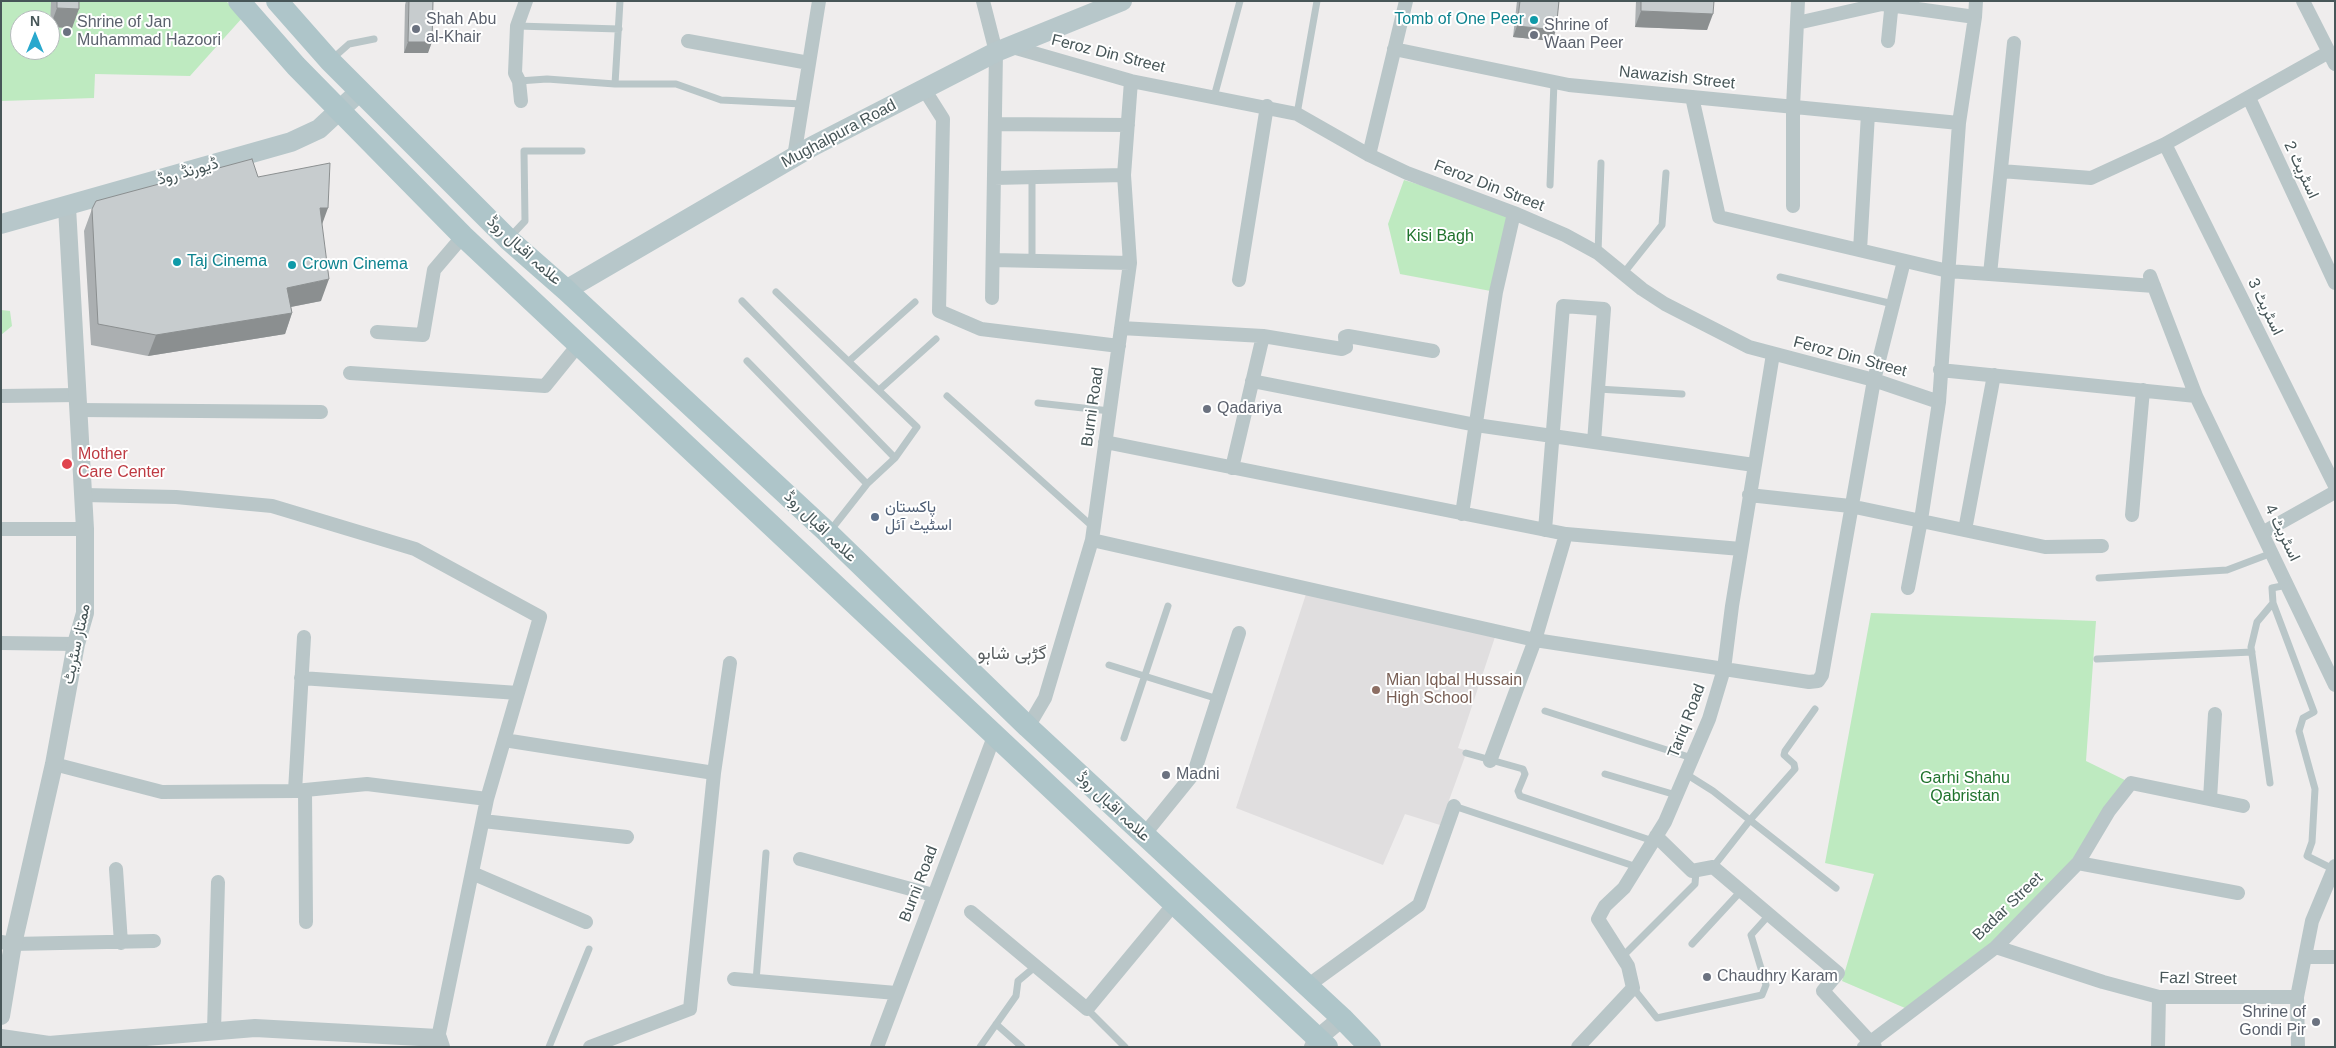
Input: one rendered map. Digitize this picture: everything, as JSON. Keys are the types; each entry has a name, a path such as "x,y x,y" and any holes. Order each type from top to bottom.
{"main road":[{"name":"علامہ اقبال روڈ","path":"239,1 296,66 462,236 579,344 824,577 995,734 1319,1044"},
{"name":"علامہ اقبال روڈ","path":"278,1 330,61 508,240 566,290 828,533 1028,728 1306,987 1342,1018 1370,1047"},
{"name":"Mughalpura Road","path":"566,290 794,157 924,89 1003,49 1122,1"},
{"name":"ڈیورنڈ روڈ","path":"1,224 67,207 291,142 319,128 360,91"},
{"path":"824,577 847,553"}],"street":[{"path":"521,101 519,80 516,73 517,26 526,1"},
{"path":"794,157 819,1"},
{"path":"983,1 1003,49 995,124 992,298"},
{"path":"1369,155 1406,1"},
{"path":"1793,206 1793,107 1798,1"},
{"path":"1908,588 1921,520 1939,402 1959,123 1976,1"},
{"path":"2001,171 2091,178 2164,144 2249,98 2332,58 2303,1"},
{"path":"1797,23 1892,3 1975,17"},
{"path":"1888,41 1892,3"},
{"path":"688,41 809,63"},
{"path":"1692,97 1719,217 1948,272 1990,274 2014,43"},
{"name":"Feroz Din Street","path":"1003,49 1131,80 1267,106 1297,114 1369,155 1407,173 1514,213 1564,235 1598,253 1664,304 1696,322 1749,347 1874,380 1939,402"},
{"name":"Nawazish Street","path":"1394,49 1554,82 1959,123"},
{"name":"Burni Road","path":"1028,728 1045,698 1093,533 1130,263 1124,175 1131,80"},
{"path":"924,89 943,119 939,311 981,329 1119,346"},
{"name":"اسٹریٹ 2","path":"2249,98 2335,283"},
{"path":"1239,280 1267,106"},
{"path":"1860,250 1868,114"},
{"path":"995,124 1128,125"},
{"name":"اسٹریٹ 3","path":"2164,144 2335,486"},
{"path":"994,178 1124,175"},
{"name":"ممتاز سٹریٹ","path":"1,1016 7,943 54,764 76,644 85,613 87,597 84,495 67,207"},
{"path":"1462,514 1496,292 1514,213"},
{"path":"377,332 423,335 434,270 462,236"},
{"path":"993,260 1130,263"},
{"path":"1093,533 1535,640 1808,682 1818,681 1822,675 1850,506 1874,380 1904,261"},
{"name":"اسٹریٹ 4","path":"1990,274 2152,281 2196,396 2335,685"},
{"path":"1545,530 1551,436 1563,306 1604,309 1594,442"},
{"path":"1121,328 1262,336 1342,349 1346,346 1345,337 1348,336 1434,351"},
{"path":"1232,468 1262,336"},
{"path":"350,373 544,386 579,344"},
{"name":"Tariq Road","path":"1633,988 1628,966 1598,919 1605,906 1624,888 1655,839 1686,774 1709,719 1724,669 1772,354"},
{"path":"1940,370 2196,396"},
{"path":"1965,530 1994,375"},
{"path":"1252,381 1476,425 1754,464"},
{"path":"2132,515 2144,390"},
{"path":"1,396 79,402 321,412"},
{"path":"1106,442 1566,534 1741,550"},
{"path":"2262,533 2335,492"},
{"path":"1,1038 49,1045 255,1028 439,1042 488,799 540,617 415,549 272,506 176,497 84,495"},
{"path":"1749,495 1850,506 2045,547 2102,546"},
{"path":"1,529 85,529"},
{"path":"1490,760 1535,640 1566,534"},
{"path":"1144,836 1194,773 1239,633"},
{"path":"304,636 301,678 300,791 306,922"},
{"path":"1,643 76,644"},
{"path":"590,1047 690,1009 714,772 730,663"},
{"path":"301,678 518,693"},
{"path":"2215,714 2210,799 2243,806"},
{"name":"Burni Road","path":"877,1047 995,734"},
{"path":"504,740 714,772"},
{"path":"54,764 162,792 300,791 367,784 488,799"},
{"name":"Badar Street","path":"1870,1045 1996,947 2078,863 2109,811 2131,783 2210,799"},
{"path":"1306,987 1419,905 1454,806"},
{"path":"483,822 627,837"},
{"path":"1655,839 1692,871 1713,867 1838,973 1823,991 1870,1045"},
{"path":"800,859 933,895"},
{"path":"2078,863 2238,893"},
{"path":"2298,1047 2297,997 2312,920 2334,868"},
{"path":"116,869 121,943"},
{"path":"472,873 586,922"},
{"path":"214,1031 218,882"},
{"path":"971,912 1088,1009 1174,904"},
{"path":"7,943 121,943 154,941"},
{"name":"Fazl Street","path":"1996,947 2103,982 2159,997 2297,997"},
{"path":"2305,958 2335,957"},
{"path":"734,979 896,994"},
{"path":"1578,1047 1633,988"},
{"path":"2158,1047 2159,997"},
{"path":"1319,1044 1342,1018"}],"lane":[{"path":"615,84 620,1"},
{"path":"1214,97 1240,1"},
{"path":"1297,114 1317,1"},
{"path":"517,26 619,29"},
{"path":"330,61 349,44 374,39"},
{"path":"519,80 547,79 615,84 676,84 721,100 802,104"},
{"path":"1550,185 1554,82"},
{"path":"508,240 525,221 524,151 582,151"},
{"path":"1598,253 1601,163"},
{"path":"1623,274 1662,225 1666,173"},
{"path":"1032,177 1032,260"},
{"path":"1780,278 1893,304"},
{"path":"776,292 917,427 895,458 867,484 828,533"},
{"path":"742,301 895,458"},
{"path":"849,361 916,302"},
{"path":"879,390 936,339"},
{"path":"747,361 867,484"},
{"path":"1598,389 1682,394"},
{"path":"947,396 1093,533"},
{"path":"1038,403 1110,411"},
{"path":"2099,578 2227,570 2272,552"},
{"path":"2287,585 2272,588 2272,603 2314,712 2303,718 2299,731 2315,789 2312,842 2307,856 2334,868"},
{"path":"2270,783 2252,652 2257,622 2272,603"},
{"path":"1124,738 1146,677 1168,606"},
{"path":"2097,659 2252,652"},
{"path":"1109,665 1218,699"},
{"path":"1713,867 1750,820 1795,769 1794,764 1784,755 1785,751 1815,709"},
{"path":"1544,711 1692,758"},
{"path":"1466,753 1525,771 1518,791 1520,796 1655,839"},
{"path":"1605,774 1676,795"},
{"path":"1686,774 1713,791 1836,888"},
{"path":"1454,806 1637,867"},
{"path":"756,981 766,853"},
{"path":"1621,957 1695,884 1696,871"},
{"path":"1692,944 1741,891"},
{"path":"1633,988 1657,1018 1762,995 1766,985 1751,935 1769,915"},
{"path":"548,1047 589,949"},
{"path":"980,1047 1016,996 1018,981 1036,966"},
{"path":"1088,1009 1125,1047"},
{"path":"996,1024 1022,1047"}],"shaded area":[{"name":"Mian Iqbal Hussain High School","path":"1308,588 1497,631 1458,748 1467,751 1440,825 1405,814 1383,865 1236,808"}],"green space":[{"path":"1,1 226,1 243,17 190,76 95,74 94,98 2,101 1,142"},
{"name":"Kisi Bagh","path":"1404,180 1514,213 1496,292 1400,274 1388,224"},
{"path":"1,310 10,311 12,326 1,335"},
{"name":"Garhi Shahu Qabristan","path":"1871,613 2096,621 2086,761 2131,783 2078,863 1996,947 1912,1011 1842,981 1874,874 1825,863"}],"building":[{"path":"57,1 79,1 79,9 57,8"},
{"name":"Shah Abu al-Khair","path":"409,1 433,1 432,42 408,42"},
{"name":"Tomb of One Peer","path":"1520,1 1559,1 1556,30 1517,26"},
{"path":"1641,1 1714,1 1713,14 1641,11"},
{"name":"Taj Cinema","path":"252,159 258,177 330,163 328,208 320,208 329,279 287,288 292,313 156,335 98,324 92,209 96,201"}],"place":[{"name":"Tomb of One Peer","path":"1534,20"},
{"name":"Shah Abu al-Khair","path":"416,29"},
{"name":"Shrine of Jan Muhammad Hazoori","path":"67,32"},
{"name":"Shrine of Waan Peer","path":"1534,35"},
{"name":"Taj Cinema","path":"177,262"},
{"name":"Crown Cinema","path":"292,265"},
{"name":"Qadariya","path":"1207,409"},
{"name":"Mother Care Center","path":"67,464"},
{"name":"پاکستان اسٹیٹ آئل","path":"875,517"},
{"name":"Mian Iqbal Hussain High School","path":"1376,690"},
{"name":"Madni","path":"1166,775"},
{"name":"Chaudhry Karam","path":"1707,977"},
{"name":"Shrine of Gondi Pir","path":"2316,1022"}],"district":[{"name":"گڑہی شاہو","path":"1012,654"}]}
